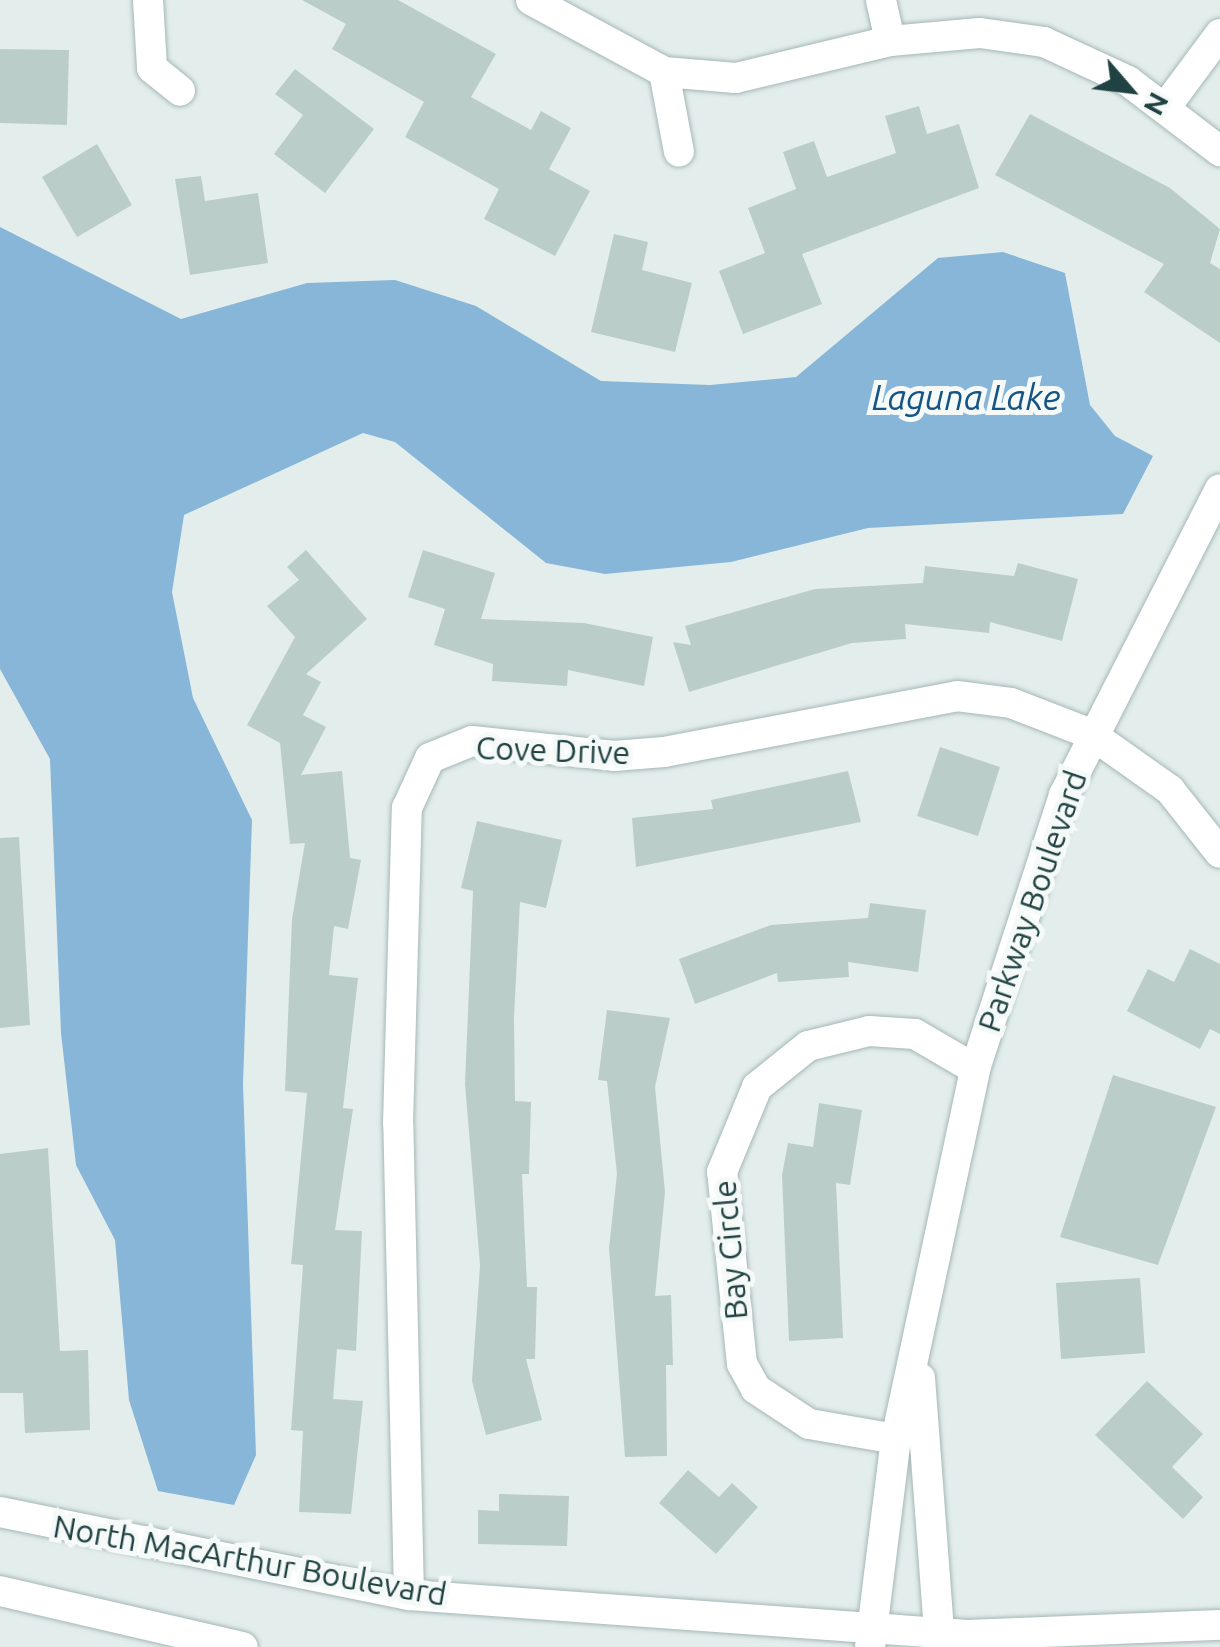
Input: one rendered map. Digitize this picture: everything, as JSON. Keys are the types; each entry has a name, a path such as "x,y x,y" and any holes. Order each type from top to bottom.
{"street":[{"path":"148,0 152,68 180,91"},
{"path":"531,0 664,72 736,78 890,41 980,33 1044,42 1090,58 1220,151"},
{"path":"881,0 890,41"},
{"path":"1165,108 1220,34"},
{"path":"664,72 679,152"},
{"name":"Parkway Boulevard","path":"870,1638 896,1438 975,1069 1091,734 1220,490"},
{"name":"Cove Drive","path":"409,1595 398,1104 407,808 430,758 472,742 614,756 664,752 957,696 1010,703 1091,734 1170,790 1220,853"},
{"name":"Bay Circle","path":"896,1438 809,1424 756,1389 742,1364 722,1172 757,1087 808,1046 870,1031 915,1034 975,1069"},
{"name":"Parkway Boulevard","path":"918,1340 940,1640"},
{"name":"North MacArthur Boulevard","path":"0,1512 409,1595 870,1638 940,1640 1220,1626"},
{"path":"0,1591 243,1647"}],"water":[{"name":"Laguna Lake","path":"0,227 181,319 307,283 395,280 476,306 601,381 710,385 796,377 938,258 1003,252 1065,273 1090,405 1115,436 1153,456 1123,514 868,528 731,562 605,574 546,563 395,442 363,433 184,515 172,592 193,698 252,820 243,1084 256,1455 234,1505 158,1491 129,1400 115,1240 76,1165 61,1033 50,759 0,669"}],"building":[{"path":"302,0 398,0 496,54 471,97 531,130 541,111 571,128 549,169 590,191 555,256 484,219 499,189 405,137 424,102 332,49 346,24"},
{"path":"0,49 69,50 67,125 0,123"},
{"path":"295,69 374,129 325,193 274,154 303,115 275,94"},
{"path":"919,106 927,134 959,124 979,188 802,254 822,304 743,334 719,271 765,253 748,208 796,189 783,152 814,141 827,177 896,153 885,116"},
{"path":"1030,114 1170,188 1220,229 1210,263 1220,269 1220,343 1144,292 1164,264 995,175"},
{"path":"97,144 132,205 77,237 42,177"},
{"path":"201,176 205,201 258,193 268,263 190,275 175,179"},
{"path":"614,234 648,242 642,270 692,283 675,352 591,332"},
{"path":"306,550 367,619 306,674 321,682 303,715 326,727 301,775 342,771 350,858 361,860 348,929 334,926 329,975 358,978 343,1108 353,1109 335,1230 362,1231 356,1351 337,1349 333,1399 363,1401 351,1514 299,1512 303,1431 291,1430 303,1265 291,1264 307,1093 285,1091 292,919 305,843 290,844 280,743 247,725 295,637 267,606 299,580 287,567"},
{"path":"423,550 495,573 481,619 584,623 653,637 644,686 568,670 567,686 492,681 493,664 434,645 445,609 408,597"},
{"path":"1018,563 1078,579 1062,641 990,622 989,633 905,624 906,639 852,643 689,692 673,642 691,645 685,626 815,589 923,583 925,566 1014,576"},
{"path":"940,747 1000,767 978,836 917,816"},
{"path":"848,771 861,822 636,867 632,818 713,809 711,800"},
{"path":"477,821 562,840 546,908 520,902 514,1017 515,1101 531,1102 529,1174 522,1174 527,1287 537,1287 535,1359 526,1359 542,1420 486,1435 472,1381 480,1265 465,1084 473,891 461,888"},
{"path":"19,837 30,1025 0,1028 0,838"},
{"path":"870,903 926,910 918,972 848,962 849,977 778,982 777,973 695,1004 679,959 771,925 868,918"},
{"path":"1190,949 1220,964 1220,1034 1210,1029 1200,1049 1127,1011 1148,969 1174,982"},
{"path":"607,1010 670,1018 655,1087 665,1192 655,1296 671,1295 673,1365 666,1365 667,1456 625,1457 609,1248 617,1174 607,1081 598,1080"},
{"path":"1113,1075 1216,1107 1158,1265 1060,1237"},
{"path":"819,1103 862,1110 850,1185 836,1183 843,1338 789,1341 782,1175 788,1143 813,1147"},
{"path":"48,1148 60,1351 88,1350 90,1430 25,1433 23,1393 0,1393 0,1154"},
{"path":"1140,1278 1145,1353 1061,1359 1056,1283"},
{"path":"1147,1381 1203,1434 1172,1467 1203,1497 1183,1519 1095,1435"},
{"path":"688,1470 719,1497 732,1483 758,1507 716,1554 659,1503"},
{"path":"499,1494 569,1496 567,1546 478,1544 478,1510 499,1511"}]}
